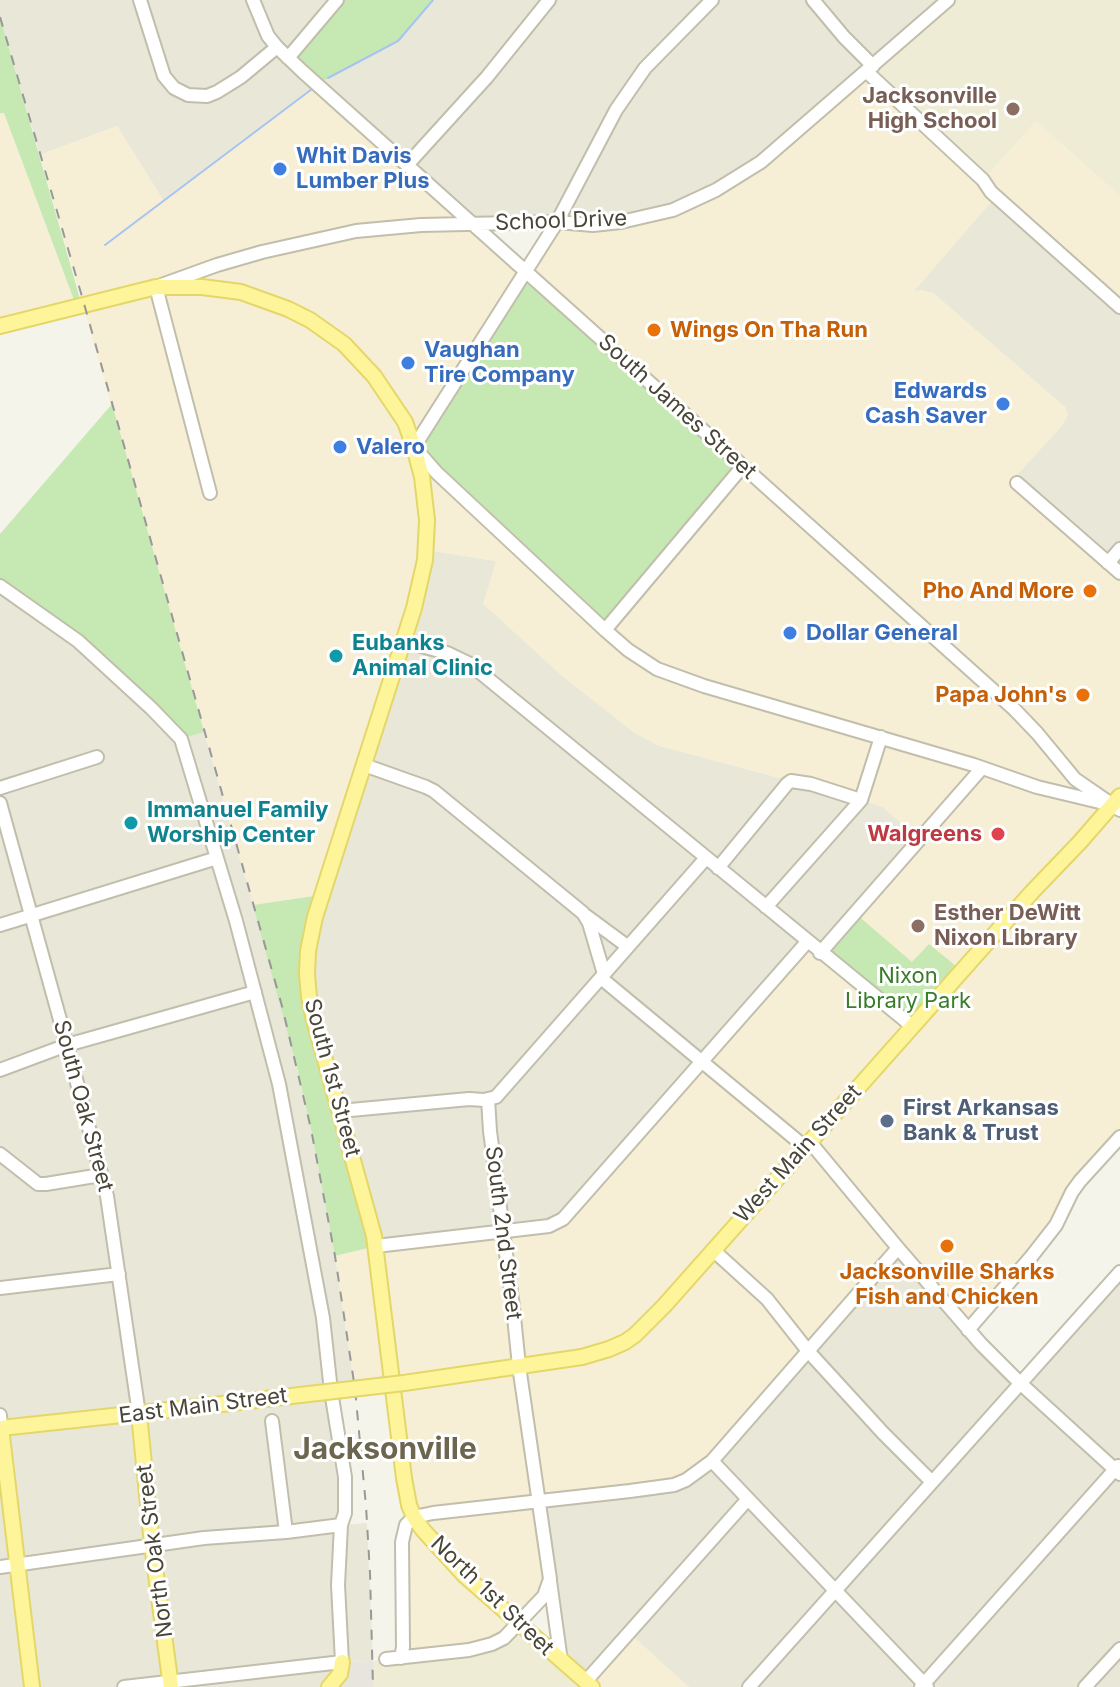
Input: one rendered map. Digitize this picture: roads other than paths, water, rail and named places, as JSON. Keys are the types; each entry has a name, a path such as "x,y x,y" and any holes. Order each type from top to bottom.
{"main road":[{"name":"South 1st Street","path":"0,326 156,287 202,287 241,292 310,320 344,344 365,365 405,422 422,477 428,533 421,584 315,917 307,962 311,1009 376,1246 395,1398"},
{"name":"West Main Street","path":"404,1383 582,1357 625,1342 635,1335 912,1026 1117,804"},
{"name":"East Main Street","path":"1,1422 139,1414 404,1383"},
{"name":"North 1st Street","path":"395,1398 406,1492 414,1517 464,1575 589,1684"},
{"name":"North Oak Street","path":"139,1414 152,1545 171,1684"},
{"path":"1,1422 32,1687"},
{"path":"329,1687 340,1674 342,1662"}],"street":[{"path":"140,0 164,76 174,88 188,95 207,96 217,92 277,47"},
{"name":"South James Street","path":"253,0 261,22 288,58 1014,709 1075,779 1117,804"},
{"path":"288,58 337,0"},
{"path":"407,165 487,77 549,0"},
{"path":"712,0 663,48 616,110 557,222 414,447 437,473 605,630 642,660 677,677 1037,787 1117,804"},
{"path":"813,0 870,69 983,180 991,192 1120,307"},
{"name":"School Drive","path":"156,287 217,265 330,236 389,227 557,222 593,225 661,214 703,197 761,162 948,0"},
{"path":"156,287 210,493"},
{"path":"605,630 743,466"},
{"path":"1017,483 1120,573"},
{"path":"1108,563 1120,549"},
{"path":"0,586 78,641 181,739 279,1084 323,1318 345,1477 338,1585 342,1662 124,1687"},
{"path":"403,641 447,653 470,664 912,1026"},
{"path":"766,907 861,800 881,737"},
{"path":"0,788 97,757"},
{"path":"364,765 434,791 627,946"},
{"path":"820,953 982,768"},
{"path":"718,868 791,781 861,800"},
{"name":"South Oak Street","path":"0,803 101,1175 112,1226 139,1414"},
{"path":"0,925 217,858"},
{"path":"340,1111 496,1097 706,858"},
{"path":"583,913 589,923 603,976 808,1144 968,1330 1020,1383 1118,1469 924,1686 712,1461"},
{"path":"376,1246 549,1226 563,1219 807,942"},
{"path":"0,1070 67,1045 255,992"},
{"name":"South 2nd Street","path":"488,1099 519,1366 561,1661"},
{"path":"968,1330 1031,1257 1056,1225 1080,1181 1120,1137"},
{"path":"0,1154 38,1184 101,1175"},
{"path":"401,1658 402,1542 406,1525 414,1517 674,1485 686,1480 712,1461 898,1248"},
{"path":"713,1250 767,1299 808,1351 932,1482"},
{"path":"749,1687 1120,1272"},
{"path":"0,1288 119,1274"},
{"path":"272,1421 286,1532"},
{"path":"589,1684 748,1499"},
{"path":"0,1567 204,1538 341,1525"},
{"path":"386,1659 455,1652 492,1644 520,1623 544,1596 550,1579"},
{"path":"1085,1687 1120,1649"}],"waterway":[{"path":"328,78 398,41 433,0"},
{"path":"105,245 312,89"}],"railway":[{"path":"0,17 282,1006 311,1129 335,1256 355,1389 366,1506 373,1687"}],"place":[{"name":"Jacksonville High School","path":"1013,109"},
{"name":"Whit Davis Lumber Plus","path":"280,169"},
{"name":"Wings On Tha Run","path":"654,330"},
{"name":"Vaughan Tire Company","path":"408,363"},
{"name":"Edwards Cash Saver","path":"1003,404"},
{"name":"Valero","path":"340,447"},
{"name":"Pho And More","path":"1090,591"},
{"name":"Dollar General","path":"790,633"},
{"name":"Eubanks Animal Clinic","path":"336,656"},
{"name":"Papa John's","path":"1083,695"},
{"name":"Immanuel Family Worship Center","path":"131,823"},
{"name":"Walgreens","path":"998,834"},
{"name":"Esther DeWitt Nixon Library","path":"918,926"},
{"name":"First Arkansas Bank & Trust","path":"887,1121"},
{"name":"Jacksonville Sharks Fish and Chicken","path":"947,1246"}],"district":[{"name":"Jacksonville","path":"385,1450"}],"park label":[{"name":"Nixon Library Park","path":"908,988"}]}
